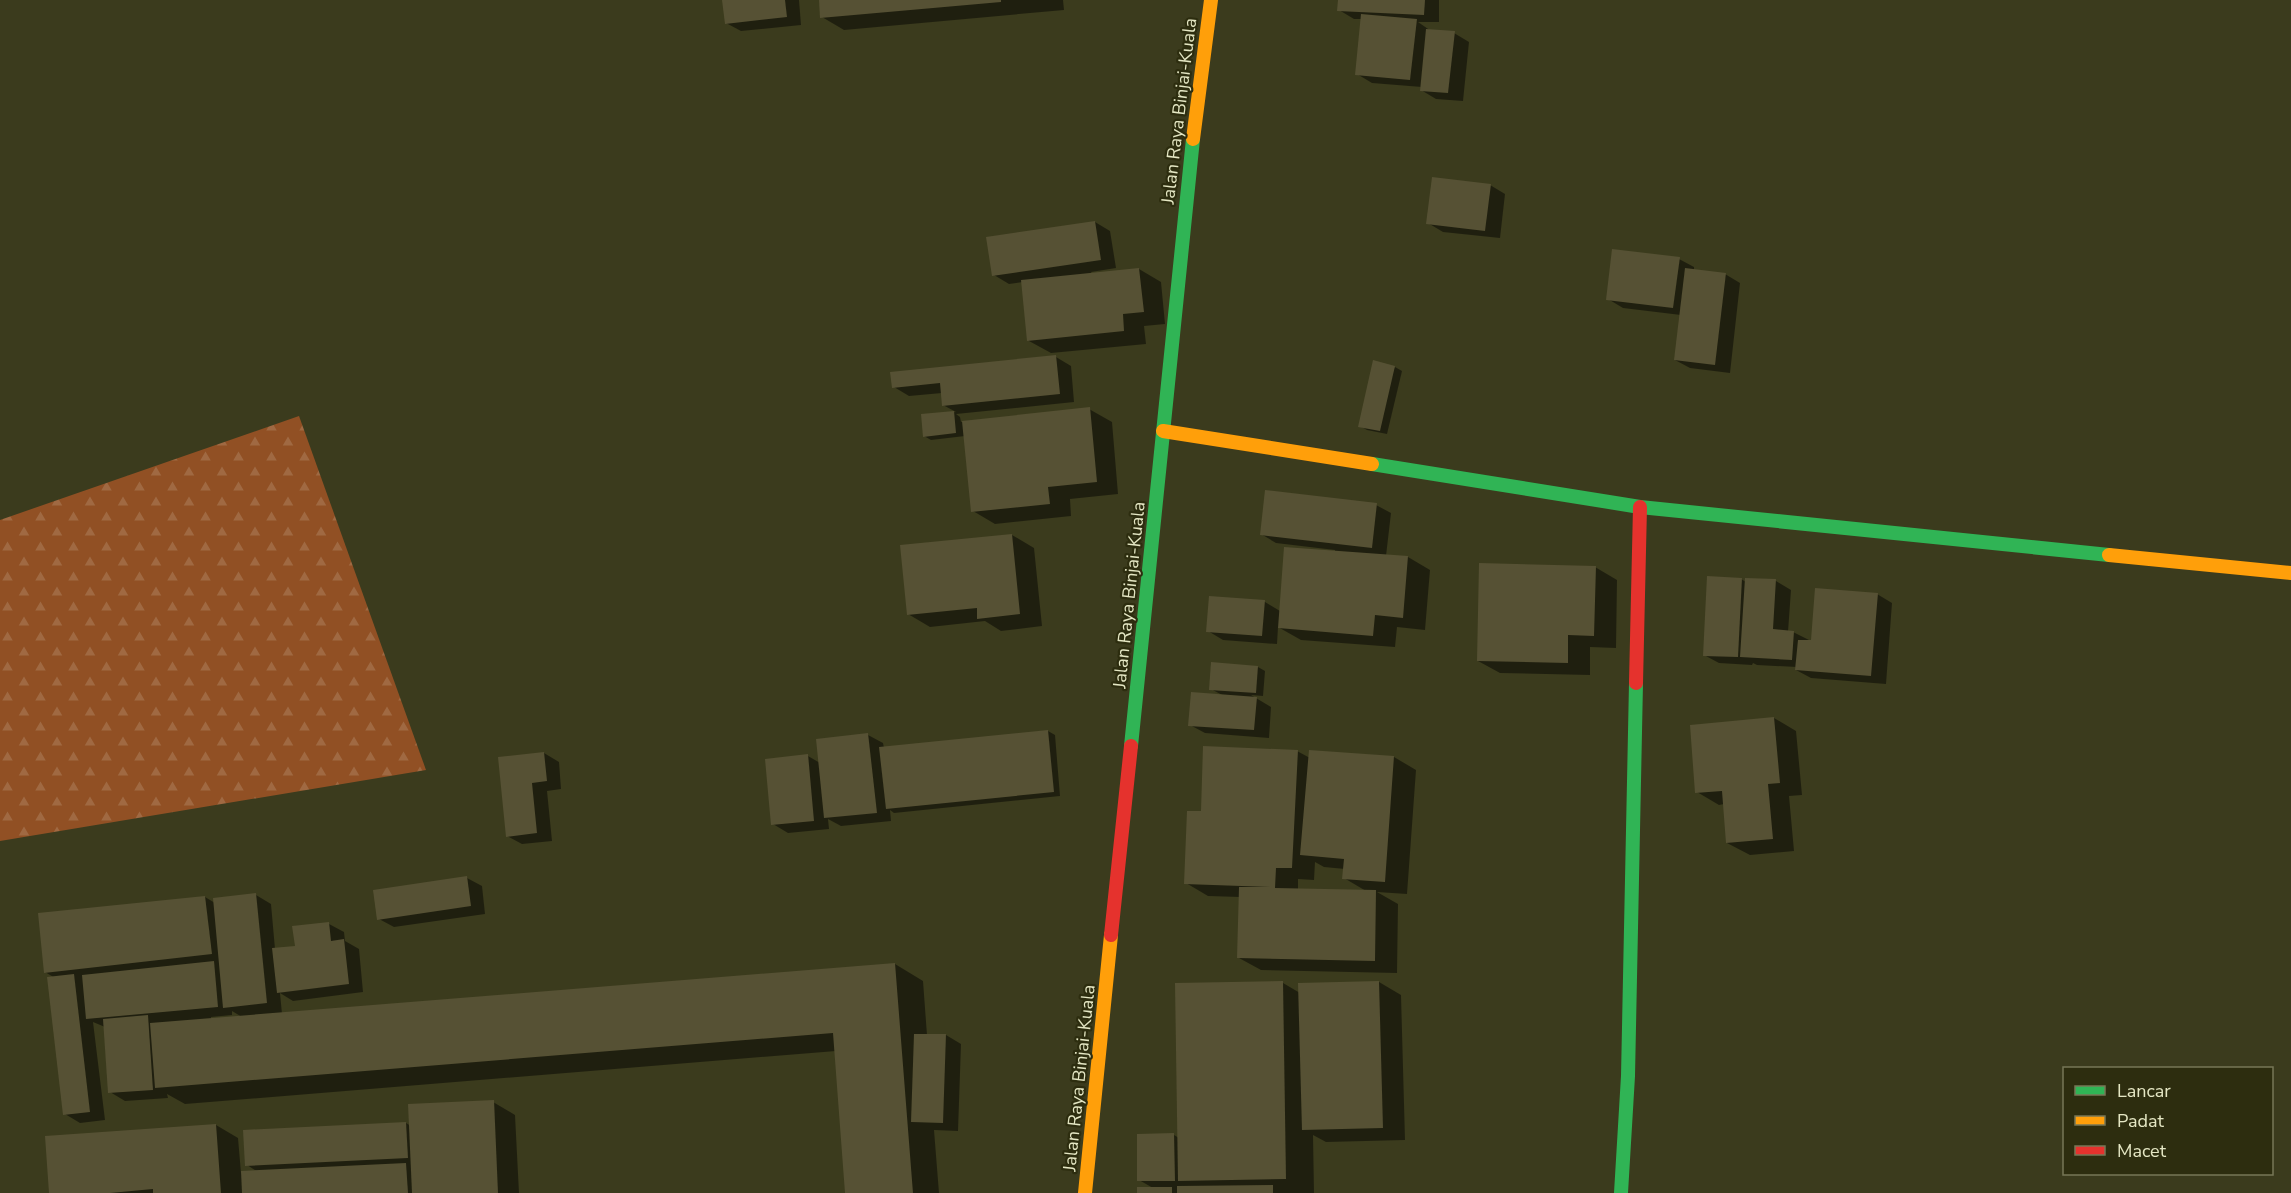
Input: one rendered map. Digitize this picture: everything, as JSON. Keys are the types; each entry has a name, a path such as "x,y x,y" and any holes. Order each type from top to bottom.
{"street":[{"name":"Jalan Raya Binjai-Kuala","path":"1085,1193 1197,91 1211,0"},
{"path":"1163,431 1640,507 2291,573"},
{"path":"1620,1193 1628,1076 1640,507"}],"green space":[{"path":"299,416 426,770 0,841 0,520"}],"building":[{"path":"722,0 785,0 787,17 725,24"},
{"path":"819,0 1001,0 1001,2 820,18"},
{"path":"1338,0 1425,0 1424,15 1337,11"},
{"path":"1361,14 1417,19 1410,80 1355,75"},
{"path":"1426,29 1455,31 1448,93 1420,91"},
{"path":"1432,177 1491,184 1485,231 1426,224"},
{"path":"1095,221 1101,260 992,276 986,237"},
{"path":"1612,249 1680,257 1673,308 1606,300"},
{"path":"1139,268 1144,312 1123,314 1124,331 1027,341 1021,280"},
{"path":"1685,268 1726,273 1715,365 1674,360"},
{"path":"1056,355 1060,394 942,406 940,383 892,388 890,372"},
{"path":"1373,360 1395,366 1380,431 1358,427"},
{"path":"1090,407 1097,482 1048,487 1050,504 971,512 962,421"},
{"path":"954,411 956,433 923,437 921,414"},
{"path":"1265,490 1377,503 1372,548 1260,535"},
{"path":"1012,534 1020,614 977,619 977,608 907,615 900,545"},
{"path":"1284,547 1408,556 1403,618 1375,615 1373,636 1278,628"},
{"path":"1479,563 1596,566 1594,636 1568,635 1568,663 1477,661"},
{"path":"1707,576 1742,578 1738,657 1703,656"},
{"path":"1745,578 1776,579 1773,629 1794,631 1792,660 1740,657"},
{"path":"1815,588 1878,593 1871,676 1795,670 1798,640 1811,640"},
{"path":"1209,596 1265,600 1262,636 1206,632"},
{"path":"1211,662 1258,666 1256,693 1209,690"},
{"path":"1191,692 1257,697 1254,730 1188,726"},
{"path":"1774,717 1780,783 1768,784 1773,839 1726,843 1722,791 1695,793 1690,725"},
{"path":"1048,730 1054,792 886,809 879,747"},
{"path":"868,733 877,813 824,818 816,739"},
{"path":"1203,746 1298,750 1292,868 1276,868 1275,888 1376,890 1375,961 1237,958 1239,887 1270,887 1184,884 1187,811 1201,811"},
{"path":"1309,750 1394,756 1385,882 1342,879 1344,859 1300,855"},
{"path":"544,752 547,781 532,783 537,833 506,837 498,757"},
{"path":"808,754 814,821 771,825 765,759"},
{"path":"467,876 471,906 377,920 373,890"},
{"path":"256,893 267,1003 223,1008 213,898"},
{"path":"205,896 212,954 44,973 38,913"},
{"path":"329,922 331,941 344,939 349,984 277,993 272,948 295,946 292,926"},
{"path":"214,961 218,1007 86,1019 82,975"},
{"path":"895,963 913,1193 845,1193 833,1033 155,1088 150,1023"},
{"path":"74,974 90,1112 63,1115 47,977"},
{"path":"1283,981 1286,1179 1178,1181 1175,983"},
{"path":"1379,981 1383,1128 1302,1130 1298,983"},
{"path":"148,1015 153,1090 108,1093 103,1019"},
{"path":"914,1034 946,1034 943,1123 911,1122"},
{"path":"494,1100 498,1193 412,1193 408,1104"},
{"path":"406,1122 408,1158 245,1166 243,1130"},
{"path":"216,1124 221,1193 153,1193 153,1189 110,1193 49,1193 45,1136"},
{"path":"1174,1133 1175,1181 1137,1181 1137,1134"},
{"path":"406,1163 408,1193 242,1193 241,1171"},
{"path":"1273,1185 1273,1193 1177,1193 1177,1186"},
{"path":"1137,1187 1172,1187 1172,1193 1137,1193"}],"traffic: fast":[{"path":"1131,746 1193,139"},
{"path":"1372,464 1640,507 2109,555"},
{"path":"1621,1193 1628,1076 1636,683"}],"traffic: slow":[{"path":"1193,139 1211,0"},
{"path":"1163,431 1372,464"},
{"path":"2109,555 2291,573"},
{"path":"1085,1193 1111,935"}],"traffic: jam":[{"path":"1636,683 1640,507"},
{"path":"1111,935 1131,746"}]}
